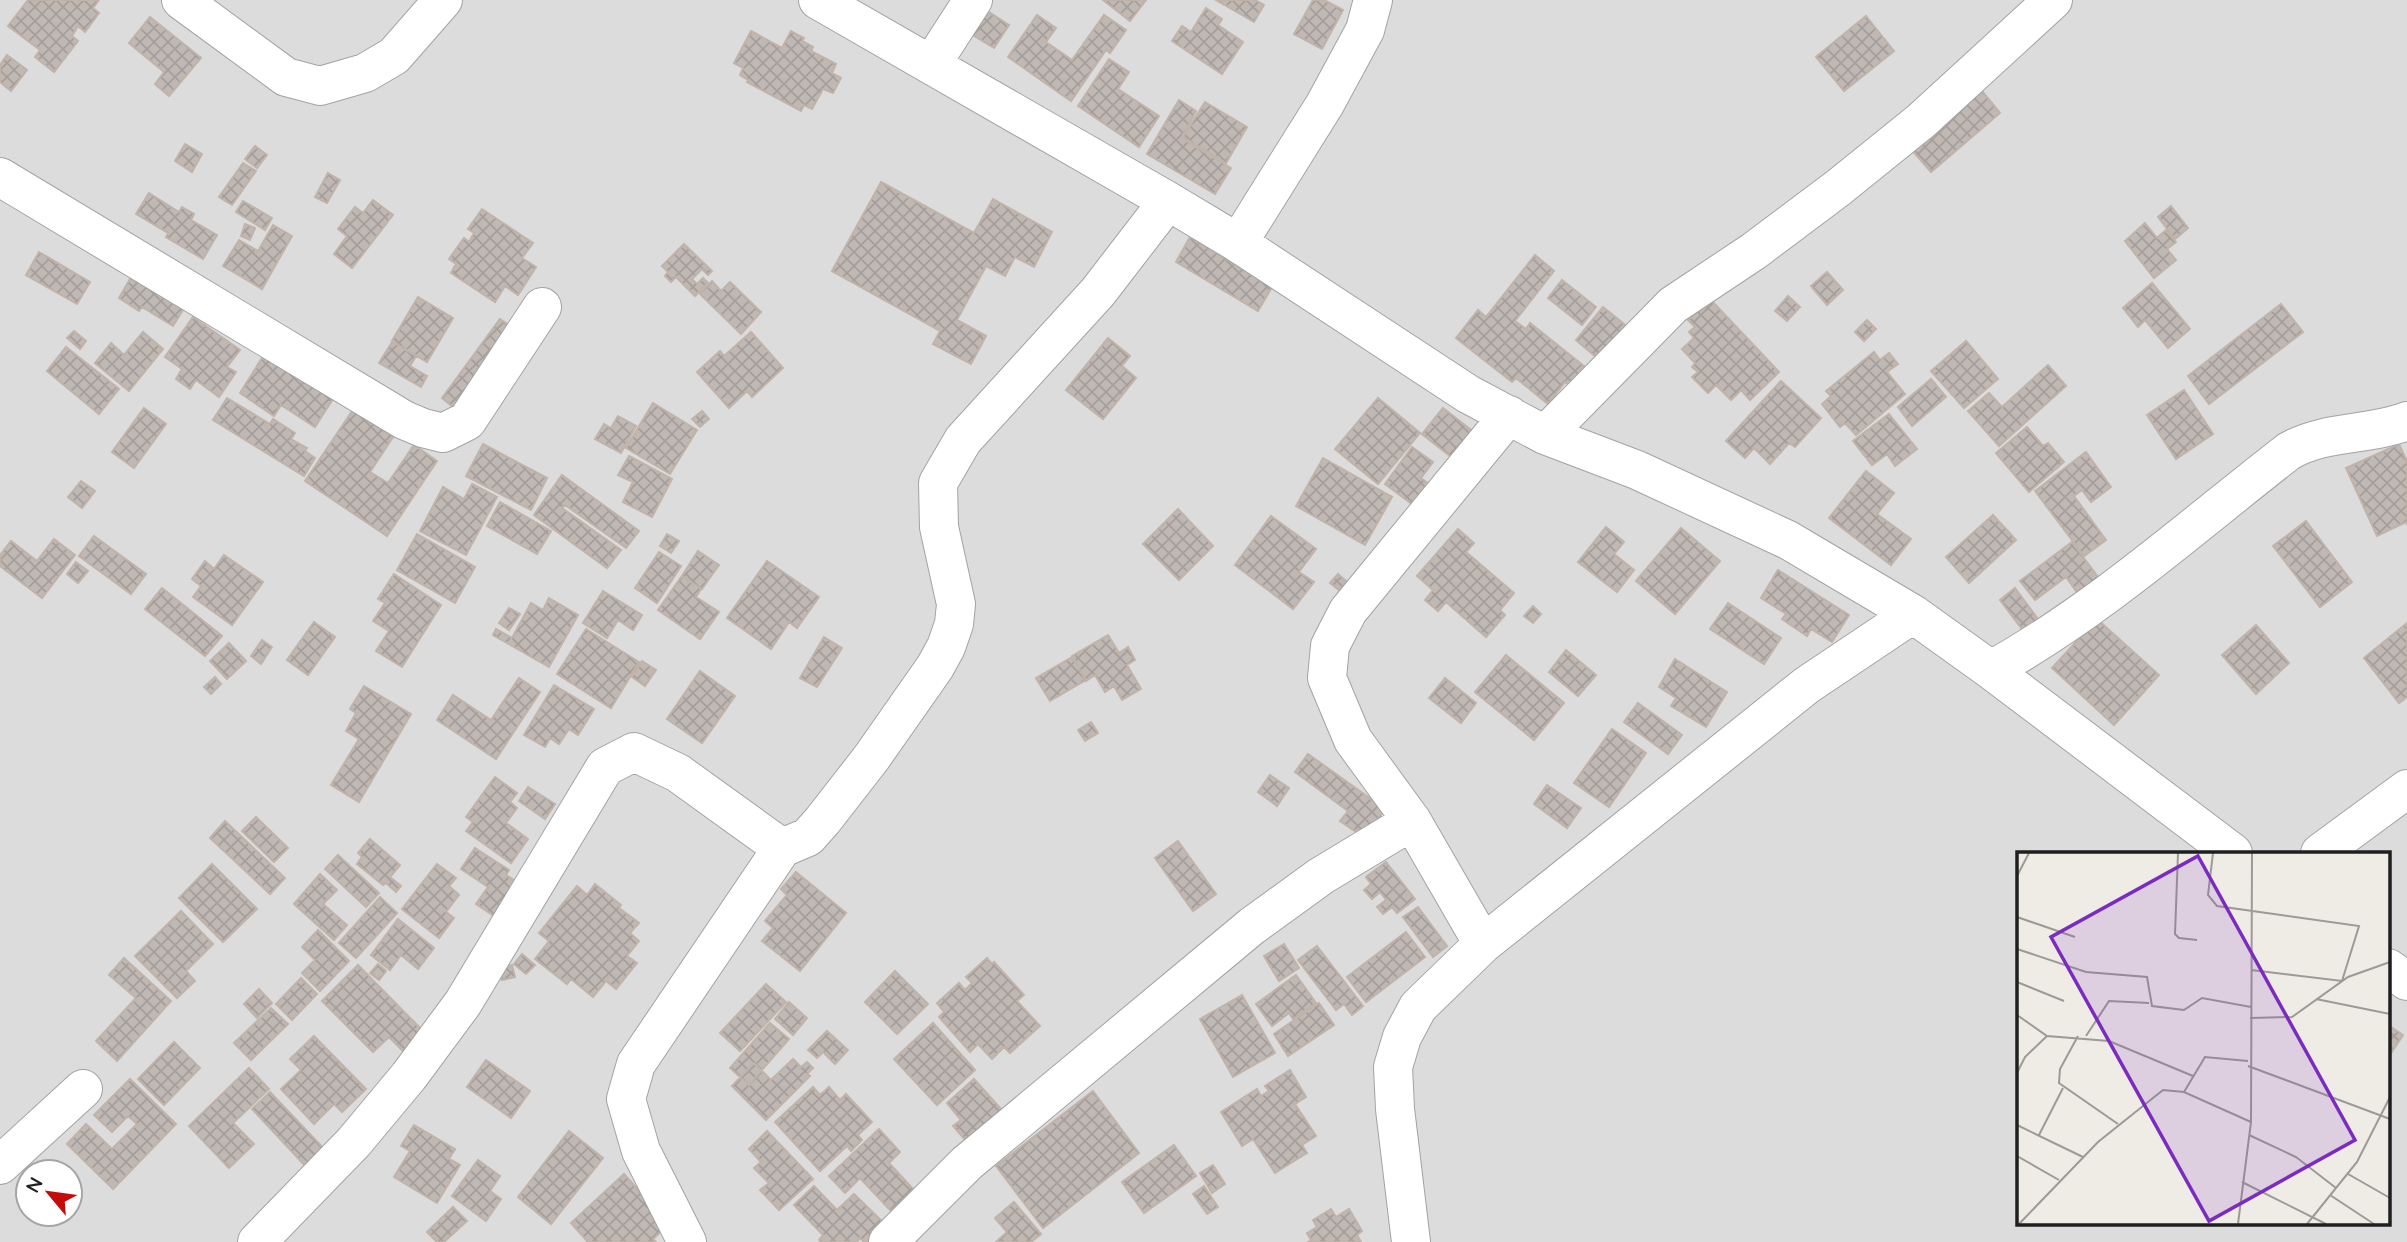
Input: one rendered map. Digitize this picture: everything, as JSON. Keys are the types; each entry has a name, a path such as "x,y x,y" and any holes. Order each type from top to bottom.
{"street":[{"path":"181,0 286,77 320,86 365,73 394,56 443,0"},
{"path":"818,0 1238,243 1468,394 1545,435 1637,471 1788,540 1913,614 2233,852"},
{"path":"931,65 973,0"},
{"path":"1238,243 1325,104 1365,30 1373,0"},
{"path":"1545,435 1673,306 1754,251 1848,180 1921,121 2053,0"},
{"path":"0,177 404,420 443,433 467,421 542,307"},
{"path":"687,1242 641,1151 626,1099 636,1064 782,848 808,837 823,820 872,757 946,647 954,624 956,604 939,527 938,483 963,440 1098,292 1168,201"},
{"path":"1483,944 1412,821 1353,740 1327,678 1330,646 1348,611 1509,415"},
{"path":"1991,670 2039,644 2297,447 2321,437 2372,430 2407,421"},
{"path":"1411,1242 1395,1109 1393,1067 1402,1037 1418,1007 1483,944 1807,685 1913,614"},
{"path":"257,1242 354,1142 409,1076 463,1003 605,767 634,752 678,773 782,848"},
{"path":"2320,852 2407,789"},
{"path":"888,1242 967,1163 1252,926 1321,876 1412,821"},
{"path":"2390,969 2407,981"},
{"path":"0,1165 83,1089"}],"shaded area":[{"path":"0,0 2407,0 2407,1242 0,1242"}],"building":[{"path":"28,0 99,0 93,8 99,13 85,32 78,26 72,36 78,41 54,72 35,57 40,50 8,26"},
{"path":"1103,0 1146,0 1130,21"},
{"path":"1216,0 1255,0 1264,5 1254,22"},
{"path":"1313,0 1324,0 1343,10 1322,49 1294,34"},
{"path":"1206,8 1222,19 1218,25 1243,42 1222,74 1172,41 1182,26 1191,32"},
{"path":"986,10 1009,25 994,48 971,34"},
{"path":"1037,15 1056,28 1046,42 1072,60 1104,15 1126,30 1110,53 1106,50 1071,101 1008,57"},
{"path":"1866,16 1894,51 1844,91 1816,57"},
{"path":"150,17 201,58 169,96 155,84 164,72 129,43"},
{"path":"751,31 782,48 791,31 804,38 802,41 813,47 811,51 836,64 832,73 841,78 833,93 823,89 812,109 804,105 801,111 747,82 748,80 740,75 743,68 734,63"},
{"path":"7,55 27,70 11,91 0,82 0,65"},
{"path":"1109,59 1129,72 1118,89 1159,116 1139,147 1078,106"},
{"path":"1982,91 2000,113 1931,172 1912,150"},
{"path":"1179,100 1196,111 1181,138 1231,168 1215,194 1147,154"},
{"path":"1205,102 1247,127 1226,163 1183,137"},
{"path":"185,144 202,154 192,172 175,161"},
{"path":"255,146 267,155 257,168 245,159"},
{"path":"243,163 256,171 232,205 219,197"},
{"path":"328,173 340,180 327,203 315,197"},
{"path":"881,182 974,233 993,199 1052,232 1034,267 1015,257 1005,276 986,266 957,320 986,336 971,364 933,344 940,331 832,271"},
{"path":"149,193 179,212 182,207 194,214 191,220 217,235 203,259 166,237 168,233 136,214"},
{"path":"373,200 393,215 352,268 334,254 347,236 338,229 355,207 363,213"},
{"path":"243,201 272,218 265,230 236,212"},
{"path":"2171,206 2188,228 2175,239 2158,217"},
{"path":"482,209 533,243 522,258 536,267 518,295 505,286 495,302 451,273 456,264 449,259 464,238 469,242 474,233 468,229"},
{"path":"2145,223 2157,238 2166,230 2176,242 2167,249 2176,260 2154,278 2125,241"},
{"path":"245,224 255,228 250,240 241,236"},
{"path":"273,225 292,236 262,289 223,266 239,240 258,251"},
{"path":"1190,237 1272,287 1258,311 1176,262"},
{"path":"684,244 712,271 708,275 702,269 692,279 697,284 703,278 708,283 695,296 676,277 671,282 665,276 668,272 662,266"},
{"path":"39,252 90,282 77,304 26,275"},
{"path":"1535,255 1554,271 1515,321 1526,329 1530,323 1585,367 1570,386 1565,382 1548,404 1516,378 1512,382 1456,338 1478,310 1486,317"},
{"path":"134,272 186,305 173,326 142,307 139,311 119,298"},
{"path":"1827,272 1843,290 1827,305 1811,286"},
{"path":"1562,280 1596,307 1582,325 1548,298"},
{"path":"712,281 721,291 730,282 761,312 741,334 700,294"},
{"path":"2152,283 2190,329 2168,348 2145,320 2138,327 2123,308"},
{"path":"1788,296 1800,307 1787,321 1775,311"},
{"path":"418,297 453,318 427,362 392,341"},
{"path":"1710,299 1779,372 1750,400 1741,390 1731,400 1716,385 1708,393 1692,377 1698,372 1692,367 1695,363 1682,349 1694,338 1689,332 1695,327 1688,320"},
{"path":"2281,304 2303,332 2209,404 2188,376"},
{"path":"1603,307 1629,328 1602,362 1576,340"},
{"path":"193,317 240,350 227,367 236,372 219,397 196,380 190,389 176,379 182,369 165,357"},
{"path":"500,319 517,331 458,411 442,398"},
{"path":"1867,320 1876,329 1864,341 1855,332"},
{"path":"74,331 86,341 80,349 67,338"},
{"path":"143,332 163,349 129,391 95,363 111,343 124,355"},
{"path":"751,332 783,368 752,397 747,391 729,408 697,372 720,351 724,356"},
{"path":"1108,338 1130,356 1122,366 1136,378 1103,419 1066,390"},
{"path":"1966,341 1998,379 1964,408 1931,371"},
{"path":"392,342 416,356 410,366 427,376 421,387 379,363"},
{"path":"66,347 119,389 99,414 47,371"},
{"path":"267,350 336,394 315,427 281,405 274,416 240,393"},
{"path":"1874,352 1880,360 1889,353 1898,364 1887,372 1905,394 1856,435 1845,423 1840,427 1822,404 1831,396 1826,391"},
{"path":"2048,365 2066,386 1999,446 1968,411 1989,393 2002,407"},
{"path":"1931,379 1946,397 1912,426 1898,407"},
{"path":"1781,381 1821,418 1795,447 1789,443 1770,464 1754,448 1745,458 1726,441"},
{"path":"2184,390 2213,434 2176,459 2147,415"},
{"path":"227,398 270,424 273,419 295,433 291,439 307,448 305,451 315,458 304,476 213,420"},
{"path":"1378,398 1420,433 1378,484 1335,449"},
{"path":"359,401 399,428 370,472 388,483 414,445 437,461 387,536 305,481"},
{"path":"653,403 697,430 670,474 626,448"},
{"path":"144,408 166,424 134,468 112,452"},
{"path":"1443,408 1484,440 1464,467 1422,434"},
{"path":"702,411 709,419 700,427 692,419"},
{"path":"1889,414 1917,449 1895,466 1887,454 1872,465 1853,441"},
{"path":"618,416 636,426 621,453 595,439 604,424 611,428"},
{"path":"2027,427 2043,446 2048,443 2064,462 2029,492 1996,453"},
{"path":"483,444 547,478 531,510 466,476"},
{"path":"2399,444 2407,461 2407,525 2406,522 2377,536 2346,468"},
{"path":"1412,447 1433,462 1421,478 1440,492 1424,513 1385,484"},
{"path":"2086,452 2111,487 2091,502 2082,490 2074,496 2106,540 2084,556 2035,491"},
{"path":"629,456 672,479 652,517 623,502 633,482 618,475"},
{"path":"1323,458 1392,497 1365,545 1296,506"},
{"path":"1866,471 1894,493 1877,514 1911,539 1891,565 1829,518"},
{"path":"562,475 639,531 626,548 565,505 562,508 621,550 607,568 534,515"},
{"path":"81,481 95,491 82,508 68,497"},
{"path":"472,484 497,497 466,555 420,531 443,487 464,499"},
{"path":"500,502 551,531 537,554 487,526"},
{"path":"1178,509 1213,546 1179,580 1143,544"},
{"path":"1993,515 2016,540 1969,583 1946,557"},
{"path":"1271,516 1316,549 1299,572 1314,582 1293,609 1235,565"},
{"path":"2306,521 2352,582 2320,607 2273,546"},
{"path":"1606,527 1624,542 1614,554 1634,570 1617,592 1578,562"},
{"path":"1681,528 1720,561 1675,614 1636,581"},
{"path":"1458,529 1474,543 1466,552 1514,593 1500,610 1505,615 1486,637 1446,602 1438,611 1425,600 1433,590 1417,576"},
{"path":"417,534 475,567 455,603 397,570"},
{"path":"667,534 679,541 671,553 660,546"},
{"path":"94,536 146,574 131,594 79,556"},
{"path":"54,539 75,555 42,598 0,566 0,555 11,541 37,561"},
{"path":"2072,542 2107,589 2086,605 2066,577 2035,600 2020,581"},
{"path":"698,551 719,565 702,589 682,576"},
{"path":"659,552 681,566 657,603 635,588"},
{"path":"224,555 263,582 232,625 193,597 201,586 192,579 205,561 214,569"},
{"path":"767,561 819,597 797,628 789,622 771,649 727,618"},
{"path":"76,562 88,571 78,583 67,574"},
{"path":"1778,570 1849,615 1832,642 1811,629 1807,636 1782,619 1786,614 1761,598"},
{"path":"394,574 441,605 402,667 376,651 389,631 373,621 385,603 378,599"},
{"path":"1338,574 1347,582 1340,591 1330,583"},
{"path":"682,576 701,589 696,597 719,612 700,639 658,610"},
{"path":"162,588 222,636 205,656 145,609"},
{"path":"2015,588 2049,634 2034,645 2000,600"},
{"path":"603,591 642,615 633,630 618,620 607,638 583,623"},
{"path":"549,598 578,615 549,667 493,635 496,629 512,638 531,603 543,610"},
{"path":"1728,603 1781,638 1764,664 1710,629"},
{"path":"1533,606 1541,614 1533,623 1524,616"},
{"path":"509,608 520,614 509,630 499,623"},
{"path":"2097,619 2159,675 2114,725 2052,668"},
{"path":"314,622 335,637 308,675 287,660"},
{"path":"2407,623 2407,697 2399,703 2364,658"},
{"path":"2256,625 2289,663 2256,694 2222,655"},
{"path":"586,629 639,662 611,708 557,674"},
{"path":"1108,635 1119,653 1128,647 1135,660 1127,665 1141,689 1122,700 1114,686 1105,692 1095,675 1086,681 1072,656"},
{"path":"824,637 842,648 817,687 800,678"},
{"path":"262,640 272,647 261,664 251,656"},
{"path":"229,643 246,661 227,679 210,661"},
{"path":"1566,650 1596,675 1578,696 1549,672"},
{"path":"1506,655 1564,703 1534,740 1475,692"},
{"path":"1072,657 1086,680 1050,701 1036,678"},
{"path":"1675,659 1727,692 1706,727 1671,706 1676,698 1659,687"},
{"path":"642,661 656,670 645,686 632,677"},
{"path":"700,671 735,696 702,743 667,719"},
{"path":"215,677 221,684 211,694 204,687"},
{"path":"519,678 540,692 496,759 437,720 453,695 491,720"},
{"path":"1445,678 1476,703 1461,723 1429,698"},
{"path":"554,685 594,709 578,735 569,729 559,744 550,738 545,747 524,735"},
{"path":"364,686 411,714 359,802 331,785 359,739 346,731 356,713 350,709"},
{"path":"1638,703 1682,735 1668,754 1624,722"},
{"path":"1091,722 1098,733 1085,741 1078,730"},
{"path":"1612,729 1646,753 1609,807 1574,783"},
{"path":"1308,754 1385,809 1365,838 1340,821 1348,811 1295,772"},
{"path":"1270,775 1289,788 1277,806 1258,792"},
{"path":"495,777 517,793 510,802 517,808 506,823 528,839 511,863 466,831 473,822 466,817"},
{"path":"1547,785 1581,808 1567,828 1534,804"},
{"path":"528,787 555,804 545,819 519,801"},
{"path":"256,817 288,848 274,862 242,831"},
{"path":"225,821 285,878 270,894 210,838"},
{"path":"370,839 400,865 390,877 401,886 396,892 357,864 362,857 358,853"},
{"path":"1178,841 1216,894 1193,911 1155,858"},
{"path":"475,848 509,870 506,875 528,889 506,924 476,904 488,887 461,869"},
{"path":"338,855 379,893 366,907 325,869"},
{"path":"1386,862 1415,899 1397,913 1392,907 1383,914 1377,907 1386,900 1380,892 1372,899 1364,890 1371,884 1366,877"},
{"path":"212,864 257,909 223,942 179,898"},
{"path":"437,864 456,878 449,886 459,895 446,912 454,918 439,938 402,909"},
{"path":"796,872 846,913 800,971 762,941 773,928 765,921 787,895 781,889"},
{"path":"320,874 337,890 323,904 347,925 334,940 294,904"},
{"path":"595,884 639,923 630,933 639,941 627,956 637,963 616,989 606,981 593,997 571,979 567,984 535,959 549,941 539,933 577,886 587,895"},
{"path":"380,897 397,913 356,958 339,943"},
{"path":"1418,907 1447,946 1433,957 1403,917"},
{"path":"181,911 213,944 186,971 195,981 177,998 135,956"},
{"path":"398,919 434,948 418,969 401,955 390,970 371,955"},
{"path":"318,930 349,961 320,991 302,973 315,960 302,947"},
{"path":"1406,932 1425,957 1366,1002 1347,977"},
{"path":"1284,944 1299,968 1279,981 1264,956"},
{"path":"1317,946 1363,1006 1352,1015 1344,1004 1336,1010 1298,960"},
{"path":"522,954 535,965 526,974 514,964"},
{"path":"124,958 171,1001 117,1061 96,1041 136,998 109,975"},
{"path":"987,958 992,964 994,962 1024,995 1017,1001 1040,1026 1010,1053 1004,1047 992,1059 978,1044 970,1052 939,1017 944,1012 937,1003 959,983 965,990 972,983 966,977"},
{"path":"378,964 386,971 379,980 370,973"},
{"path":"358,965 423,1031 403,1051 389,1037 373,1052 322,1001"},
{"path":"512,965 515,977 502,980 499,969"},
{"path":"895,971 928,1004 897,1034 865,1002"},
{"path":"1296,975 1316,1003 1293,1019 1289,1013 1272,1026 1256,1004"},
{"path":"301,978 317,994 292,1020 276,1004"},
{"path":"766,984 786,1002 740,1051 720,1033"},
{"path":"259,989 272,1003 257,1018 244,1004"},
{"path":"1242,995 1275,1053 1233,1077 1200,1019"},
{"path":"789,1002 807,1018 793,1035 775,1019"},
{"path":"1319,1003 1334,1025 1288,1056 1274,1034"},
{"path":"271,1008 288,1024 251,1060 234,1043"},
{"path":"770,1023 789,1039 749,1085 730,1068"},
{"path":"933,1023 975,1070 937,1105 894,1059"},
{"path":"2390,1026 2403,1035 2390,1055"},
{"path":"827,1031 848,1050 835,1064 823,1052 817,1058 808,1050"},
{"path":"314,1036 366,1089 342,1112 334,1104 314,1124 281,1089 301,1070 290,1059"},
{"path":"174,1042 200,1068 164,1105 138,1079"},
{"path":"793,1059 801,1067 807,1062 813,1068 807,1074 810,1076 766,1120 732,1086 754,1063 771,1080"},
{"path":"486,1060 530,1091 511,1118 467,1087"},
{"path":"249,1068 269,1089 233,1123 254,1144 229,1168 189,1126"},
{"path":"1290,1070 1306,1097 1295,1104 1316,1136 1302,1145 1307,1153 1275,1173 1253,1139 1242,1146 1221,1112 1257,1089 1261,1096 1269,1091 1265,1086"},
{"path":"130,1079 176,1124 113,1189 67,1144 86,1124 112,1149 137,1124 128,1116 112,1132 94,1115"},
{"path":"974,1079 1009,1118 973,1149 953,1126 961,1120 947,1103"},
{"path":"813,1087 820,1095 829,1087 840,1100 846,1094 872,1122 858,1135 862,1140 851,1151 847,1146 820,1171 775,1122"},
{"path":"1093,1091 1139,1153 1043,1228 996,1166"},
{"path":"270,1092 327,1152 309,1170 252,1109"},
{"path":"414,1125 455,1149 449,1159 460,1165 437,1203 394,1177 410,1151 401,1146"},
{"path":"879,1129 900,1152 889,1163 914,1190 891,1211 860,1178 845,1193 829,1176"},
{"path":"569,1131 603,1158 551,1224 518,1197"},
{"path":"767,1131 813,1179 779,1210 760,1190 769,1183 754,1168 761,1162 749,1149"},
{"path":"1174,1145 1196,1176 1144,1213 1122,1182"},
{"path":"478,1160 500,1176 490,1191 501,1199 486,1221 452,1196"},
{"path":"1213,1165 1225,1184 1212,1193 1200,1173"},
{"path":"624,1174 669,1224 653,1239 656,1242 588,1242 571,1223"},
{"path":"814,1186 837,1210 854,1194 889,1228 875,1242 864,1242 860,1238 857,1242 821,1242 819,1240 823,1235 794,1205"},
{"path":"1204,1186 1218,1207 1207,1214 1193,1194"},
{"path":"1014,1202 1041,1234 1031,1242 996,1242 1007,1232 995,1218"},
{"path":"453,1207 467,1221 444,1242 437,1242 427,1232"},
{"path":"1331,1209 1336,1217 1349,1209 1362,1231 1357,1235 1361,1242 1308,1242 1311,1240 1307,1233 1317,1227 1313,1220"}]}
